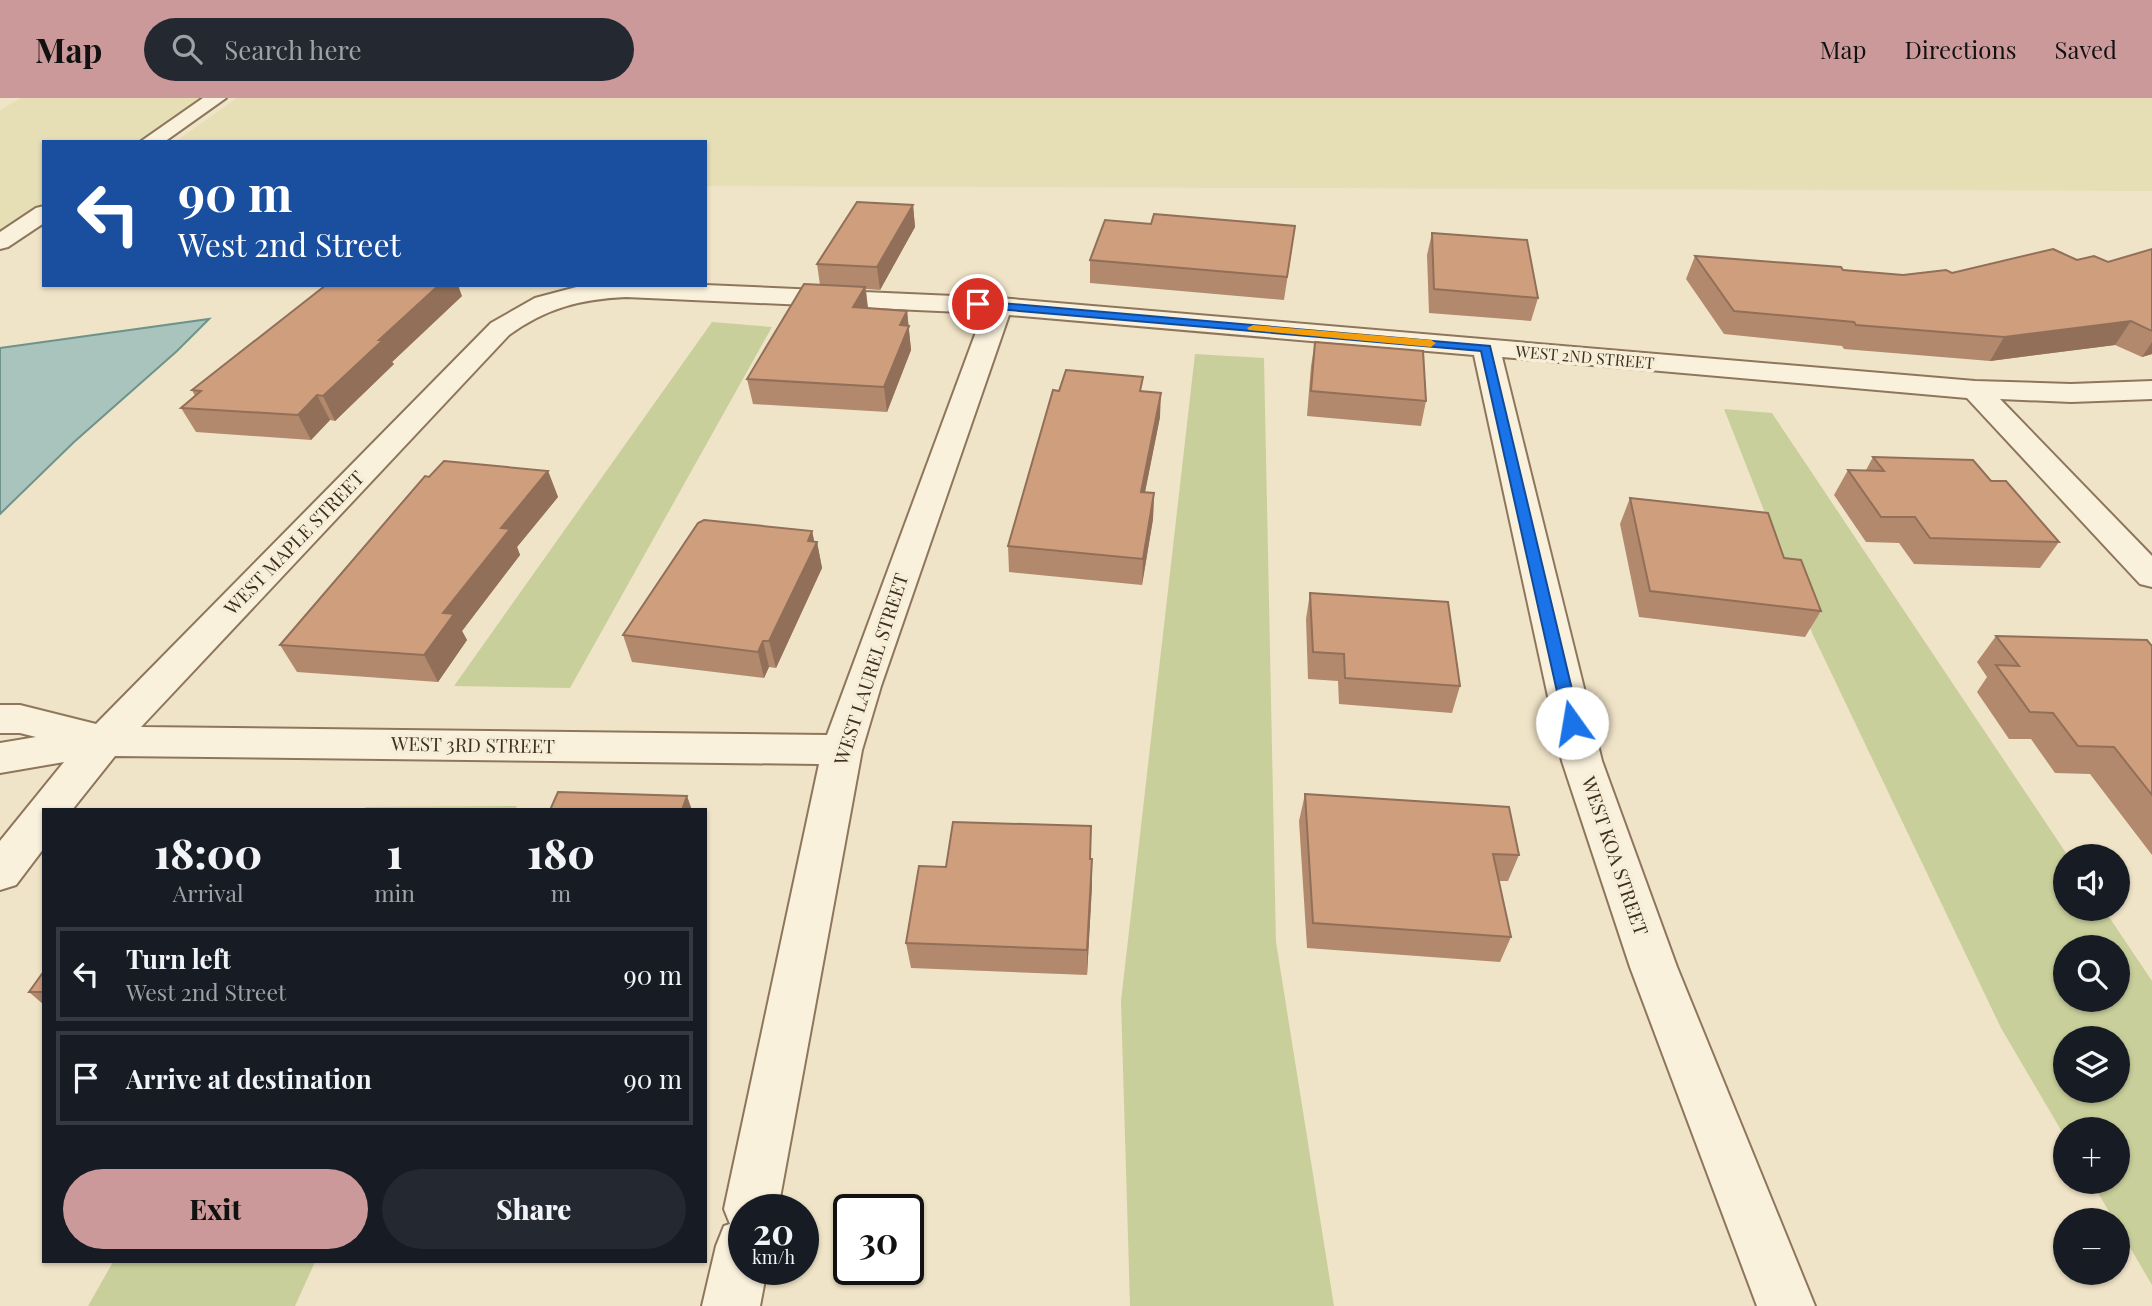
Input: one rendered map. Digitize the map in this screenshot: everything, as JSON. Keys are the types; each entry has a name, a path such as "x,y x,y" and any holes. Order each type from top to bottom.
{"street":[{"path":"153,140 216,98"},
{"path":"0,242 42,214"},
{"name":"WEST 2ND STREET","path":"558,298 594,290 626,289 999,306 1975,390 2071,393 2152,390"},
{"name":"WEST MAPLE STREET","path":"51,808 104,741 500,329 526,310 558,298"},
{"name":"WEST LAUREL STREET","path":"754,1194 842,750 862,686 999,306"},
{"name":"WEST KOA STREET","path":"1486,348 1582,761 1602,825 1663,991 1786,1306"},
{"path":"1975,390 2152,576"},
{"name":"WEST 3RD STREET","path":"0,719 20,719 104,741"},
{"name":"WEST 3RD STREET","path":"0,758 104,741 842,750"},
{"path":"0,872 42,820"},
{"path":"731,1306 735,1285"}],"shaded area":[{"path":"21,98 201,98 138,140 42,140 42,203 0,230 0,110"},
{"path":"237,98 2152,98 2152,191 707,186 707,140 178,140"}],"green space":[{"path":"712,322 772,327 570,688 454,686"},
{"path":"1195,354 1264,358 1276,942 1334,1306 1130,1306 1121,1001"},
{"path":"1724,409 1772,413 2060,844 2053,844 2053,921 2112,921 2121,935 2053,935 2053,1012 2130,1012 2130,948 2152,981 2152,1285 2130,1247 2130,1208 2107,1208 2099,1194 2130,1194 2130,1117 2053,1117 2001,1028 1813,635"},
{"path":"517,806 516,808 366,807"},
{"path":"112,1263 315,1263 295,1306 88,1306"}],"water":[{"path":"209,319 177,351 74,442 0,514 0,348"}],"building":[{"path":"857,202 913,205 877,267 817,264"},
{"path":"1154,214 1295,226 1287,277 1090,260 1105,220 1151,224"},
{"path":"1432,233 1527,240 1538,298 1434,289"},
{"path":"2053,249 2077,260 2094,256 2108,262 2152,249 2152,331 2131,321 2004,337 1856,325 1854,322 1734,311 1695,256 1841,267 1843,270 1903,275 1946,270 1952,273"},
{"path":"804,284 865,287 853,307 907,311 900,325 909,326 884,387 747,379"},
{"path":"323,287 437,287 323,396 317,395 298,415 181,408 201,391 192,390"},
{"path":"1315,342 1423,351 1426,401 1311,391"},
{"path":"1066,370 1143,377 1140,391 1161,393 1141,492 1154,493 1143,559 1008,546 1053,390 1059,391"},
{"path":"1873,457 1973,460 1991,481 2006,481 2059,542 1930,538 1915,517 1881,517 1848,470 1884,471"},
{"path":"444,461 548,471 501,528 510,529 443,613 454,614 424,655 280,645 425,476 429,477"},
{"path":"1630,498 1768,513 1784,558 1801,560 1821,611 1650,591"},
{"path":"704,520 812,531 808,541 817,542 769,641 763,641 758,652 623,635 698,523"},
{"path":"1310,593 1448,602 1460,686 1345,678 1344,654 1313,652"},
{"path":"1996,636 2147,640 2152,646 2152,795 2114,747 2078,746 2053,713 2030,712 1996,665 2019,666"},
{"path":"558,792 687,796 683,808 551,808"},
{"path":"1305,794 1509,807 1519,855 1493,854 1511,937 1313,923"},
{"path":"953,822 1091,826 1087,950 906,943 919,866 946,867"},
{"path":"42,974 42,992 29,992"}],"slow traffic":[{"path":"1253,328 1431,343"}],"route":[{"path":"978,304 1486,348 1572,723"}]}
